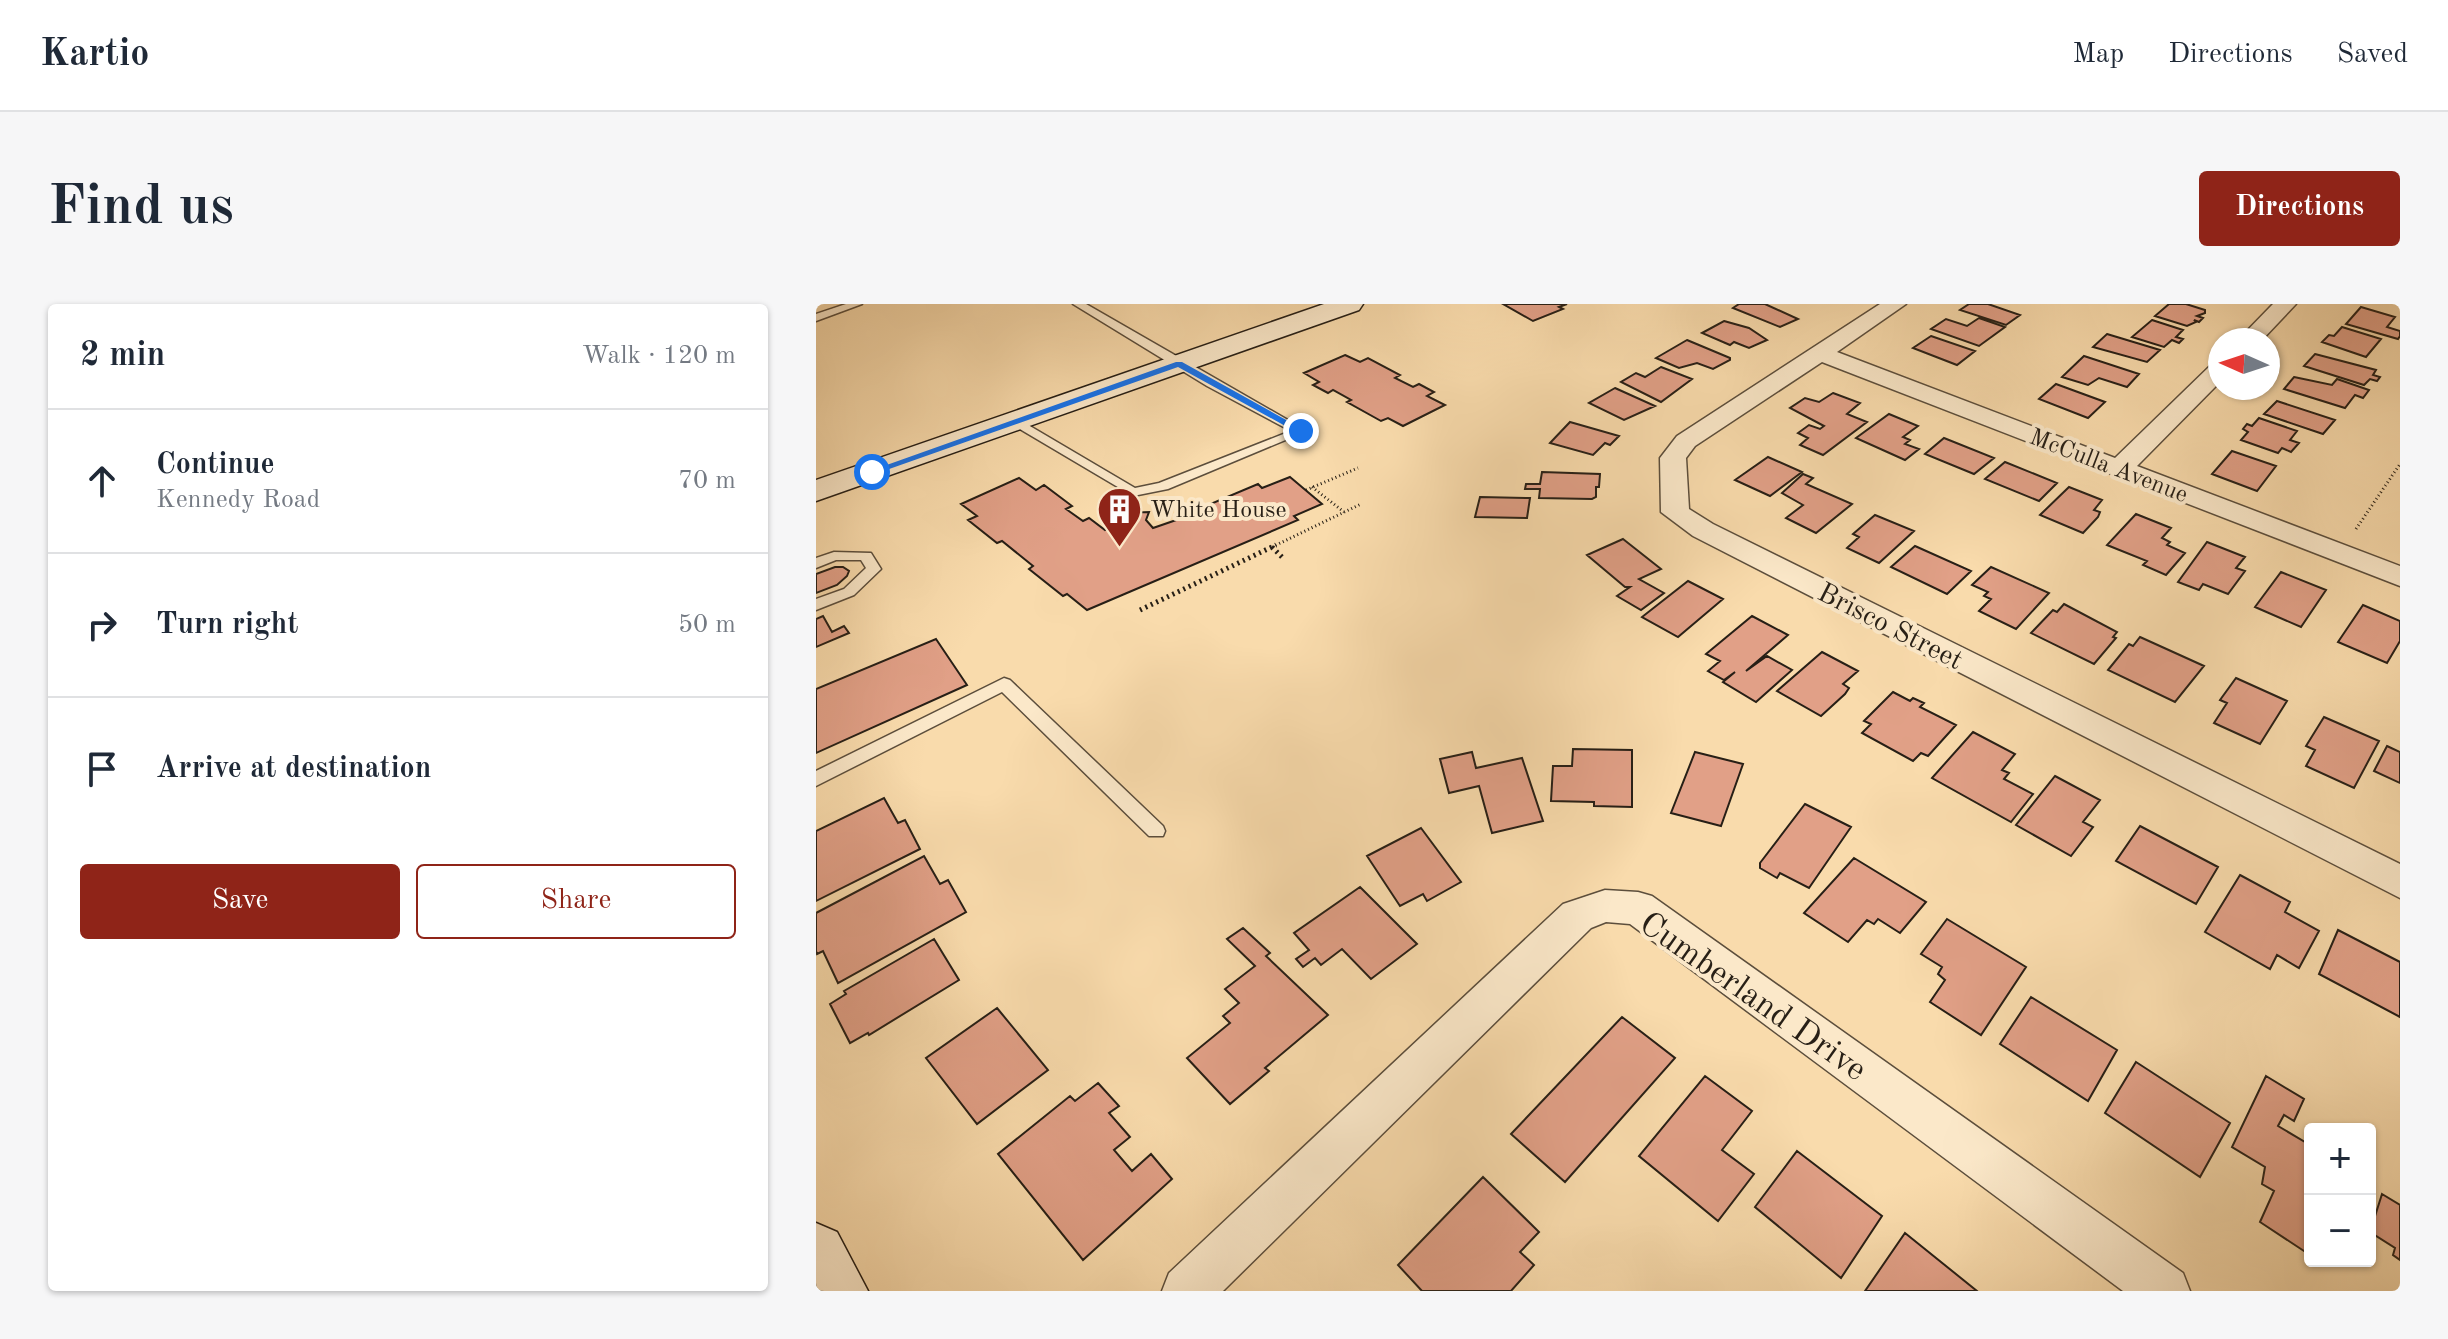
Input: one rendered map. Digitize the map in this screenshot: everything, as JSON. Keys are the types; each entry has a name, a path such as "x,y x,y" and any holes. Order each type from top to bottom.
{"main road":[{"path":"816,491 1350,304"},
{"path":"816,1253 837,1291"}],"street":[{"name":"Brisco Street","path":"1895,304 1686,441 1673,458 1675,512 1703,530 2400,882"},
{"path":"2261,328 2285,304"},
{"name":"McCulla Avenue","path":"1818,353 2400,577"},
{"path":"2119,469 2208,381"},
{"name":"Cumberland Drive","path":"1187,1291 1577,916 1605,906 1638,908 2165,1291"}],"lane":[{"path":"816,318 857,304"},
{"path":"1014,422 1133,492 1163,486 1301,431 1078,304"},
{"path":"816,605 849,592 874,569 866,556 818,558"},
{"path":"816,779 1004,684 1156,831"}],"path":[{"path":"2342,555 2361,519 2400,464"},
{"path":"1306,490 1358,468"},
{"path":"1312,487 1344,512"},
{"path":"1140,610 1361,504"},
{"path":"1272,547 1283,558"}],"building":[{"path":"1503,304 1567,304 1559,307 1563,309 1533,321"},
{"path":"1739,304 1765,304 1798,319 1780,327 1733,308"},
{"path":"1969,304 1988,304 2020,315 2006,325 1960,310"},
{"path":"2169,304 2186,304 2205,310 2205,313 2197,316 2203,318 2199,322 2194,320 2196,322 2187,326 2155,316"},
{"path":"2361,307 2395,317 2387,327 2400,331 2398,339 2346,324"},
{"path":"1979,318 2005,327 1979,346 1931,329 1946,319 1967,326"},
{"path":"2152,320 2183,330 2176,337 2183,339 2179,343 2172,340 2164,347 2132,337"},
{"path":"1724,321 1749,328 1767,340 1749,348 1734,342 1730,345 1702,333"},
{"path":"2342,327 2381,339 2366,357 2322,342"},
{"path":"2107,334 2160,350 2147,362 2093,347"},
{"path":"1931,336 1975,351 1957,365 1913,348"},
{"path":"1687,340 1730,360 1713,369 1697,363 1679,368 1656,358"},
{"path":"2315,354 2376,370 2373,375 2380,377 2377,381 2370,379 2364,385 2304,366"},
{"path":"1345,355 1360,362 1368,358 1400,375 1395,378 1413,387 1419,384 1434,392 1427,396 1445,405 1403,426 1388,418 1381,421 1347,402 1351,400 1333,390 1328,393 1313,385 1319,382 1304,373"},
{"path":"2084,356 2139,374 2127,387 2099,378 2088,385 2062,377"},
{"path":"1661,367 1692,379 1661,402 1621,382 1636,373 1645,377"},
{"path":"2294,377 2332,385 2337,379 2369,390 2363,398 2355,395 2345,408 2284,389"},
{"path":"2056,384 2105,402 2088,418 2039,399"},
{"path":"1615,388 1655,406 1624,420 1589,403"},
{"path":"1833,393 1860,403 1847,414 1867,422 1823,455 1800,445 1808,438 1798,433 1809,425 1820,429 1824,426 1790,408 1805,398 1819,402"},
{"path":"2277,401 2335,420 2323,434 2264,414"},
{"path":"1889,414 1918,426 1903,437 1910,440 1905,444 1919,449 1905,460 1856,438"},
{"path":"2259,418 2297,431 2290,440 2299,443 2291,452 2282,448 2278,453 2241,440 2248,432 2243,429 2247,424 2252,426"},
{"path":"1570,422 1619,436 1610,445 1605,443 1593,455 1550,443"},
{"path":"1944,438 1994,458 1974,474 1925,454"},
{"path":"2232,451 2276,466 2257,491 2212,474"},
{"path":"1768,457 1802,472 1770,496 1735,480"},
{"path":"2005,462 2057,483 2039,501 1985,479"},
{"path":"1542,472 1600,474 1596,497 1539,498 1540,489 1525,489 1526,484 1540,484"},
{"path":"1803,474 1813,478 1806,484 1852,504 1816,533 1786,518 1803,505 1782,493"},
{"name":"White House","path":"1290,477 1322,504 1294,516 1298,520 1087,610 1067,594 1063,596 1029,569 1033,566 1002,541 997,543 968,520 977,516 961,504 1019,478 1036,490 1044,485 1072,506 1066,509 1083,521 1089,518 1105,530 1122,521 1124,513 1149,512 1146,520 1153,528 1211,508 1208,505 1258,484 1262,488"},
{"path":"2069,487 2102,500 2094,510 2100,512 2098,517 2083,533 2040,515"},
{"path":"1480,497 1530,498 1527,518 1475,517"},
{"path":"2136,514 2171,528 2162,538 2170,542 2167,545 2185,553 2166,575 2143,565 2147,561 2107,545"},
{"path":"1875,515 1914,531 1879,563 1847,548 1859,537 1853,534"},
{"path":"1623,539 1661,569 1639,579 1664,593 1641,610 1617,596 1630,587 1625,587 1587,555"},
{"path":"2207,542 2245,557 2236,568 2245,571 2228,594 2203,584 2199,590 2178,582"},
{"path":"1915,546 1971,571 1947,594 1891,567"},
{"path":"835,567 849,571 847,576 837,585 816,593 816,574"},
{"path":"1991,567 2049,593 2016,629 1979,611 1991,599 1984,596 1988,592 1972,585"},
{"path":"2281,572 2326,590 2301,627 2255,607"},
{"path":"1688,581 1723,599 1678,637 1642,617"},
{"path":"2064,604 2117,632 2113,637 2116,638 2094,664 2031,633 2053,610 2057,612"},
{"path":"2363,605 2400,621 2400,641 2387,663 2338,642"},
{"path":"823,616 832,632 844,626 849,633 816,647 816,619"},
{"path":"1752,616 1788,635 1746,671 1767,656 1792,670 1756,702 1723,682 1735,672 1724,680 1708,671 1720,661 1706,654"},
{"path":"2140,637 2204,666 2175,702 2108,670 2129,644 2133,646"},
{"path":"936,639 967,685 816,753 816,689"},
{"path":"1822,652 1858,671 1843,684 1849,688 1845,694 1821,716 1777,691"},
{"path":"2236,678 2287,701 2260,744 2214,723 2227,703 2220,700"},
{"path":"1893,692 1910,701 1913,698 1924,703 1920,707 1956,725 1928,756 1921,753 1913,761 1862,733 1871,724 1864,721"},
{"path":"2324,717 2379,741 2354,788 2306,766 2315,750 2306,746"},
{"path":"1973,732 2015,754 2002,770 2009,773 2004,779 2033,794 2011,822 1932,778"},
{"path":"2387,746 2400,752 2400,783 2374,771"},
{"path":"1573,749 1632,750 1632,807 1551,801 1553,766 1572,766"},
{"path":"1472,752 1476,768 1522,758 1543,821 1492,833 1479,786 1449,793 1440,759"},
{"path":"1695,752 1743,764 1721,826 1671,813"},
{"path":"2055,776 2100,800 2083,822 2093,827 2071,856 2016,825"},
{"path":"884,798 898,823 905,820 920,849 816,901 816,831"},
{"path":"1805,804 1851,827 1809,888 1780,873 1777,878 1760,868 1760,863"},
{"path":"2140,826 2218,867 2196,904 2116,861"},
{"path":"1421,828 1461,882 1427,901 1423,894 1400,906 1367,856"},
{"path":"924,856 940,884 948,880 966,912 838,983 823,951 817,954 816,951 816,913"},
{"path":"1854,858 1926,902 1900,933 1878,919 1874,924 1867,920 1848,942 1804,913"},
{"path":"2240,875 2290,902 2285,912 2319,931 2299,968 2277,955 2270,969 2205,932"},
{"path":"1360,887 1417,944 1371,979 1342,949 1321,965 1315,958 1303,967 1296,959 1309,950 1294,933"},
{"path":"1947,919 2026,967 1981,1035 1930,1002 1945,980 1938,974 1942,967 1921,954"},
{"path":"1243,928 1270,953 1266,956 1328,1015 1265,1068 1269,1071 1230,1104 1187,1058 1230,1023 1223,1016 1239,1003 1225,989 1255,966 1227,939"},
{"path":"2338,930 2400,962 2400,1017 2319,974"},
{"path":"934,939 959,980 869,1035 850,1043 830,1004 846,994 844,991"},
{"path":"2031,997 2117,1050 2088,1101 2000,1044"},
{"path":"997,1008 1048,1070 977,1124 926,1058"},
{"path":"1622,1017 1675,1058 1565,1182 1511,1134"},
{"path":"2136,1062 2230,1123 2200,1177 2105,1113"},
{"path":"1705,1076 1752,1111 1722,1150 1754,1174 1718,1221 1639,1156"},
{"path":"2266,1076 2304,1099 2294,1121 2284,1115 2278,1126 2304,1141 2304,1251 2260,1222 2274,1191 2262,1184 2265,1167 2232,1147"},
{"path":"1098,1083 1119,1106 1109,1113 1130,1137 1114,1150 1132,1171 1151,1154 1172,1179 1083,1260 998,1154 1070,1096 1075,1101"},
{"path":"1797,1151 1882,1216 1841,1278 1755,1207"},
{"path":"1483,1177 1539,1232 1520,1252 1534,1265 1511,1291 1422,1291 1398,1265"},
{"path":"2382,1194 2400,1205 2400,1260 2393,1255 2395,1248 2376,1236 2376,1213"},
{"path":"1905,1233 1977,1291 1865,1291"}],"place":[{"name":"White House","path":"1119,548"}],"route":[{"path":"872,472 1179,364 1301,431"}]}
